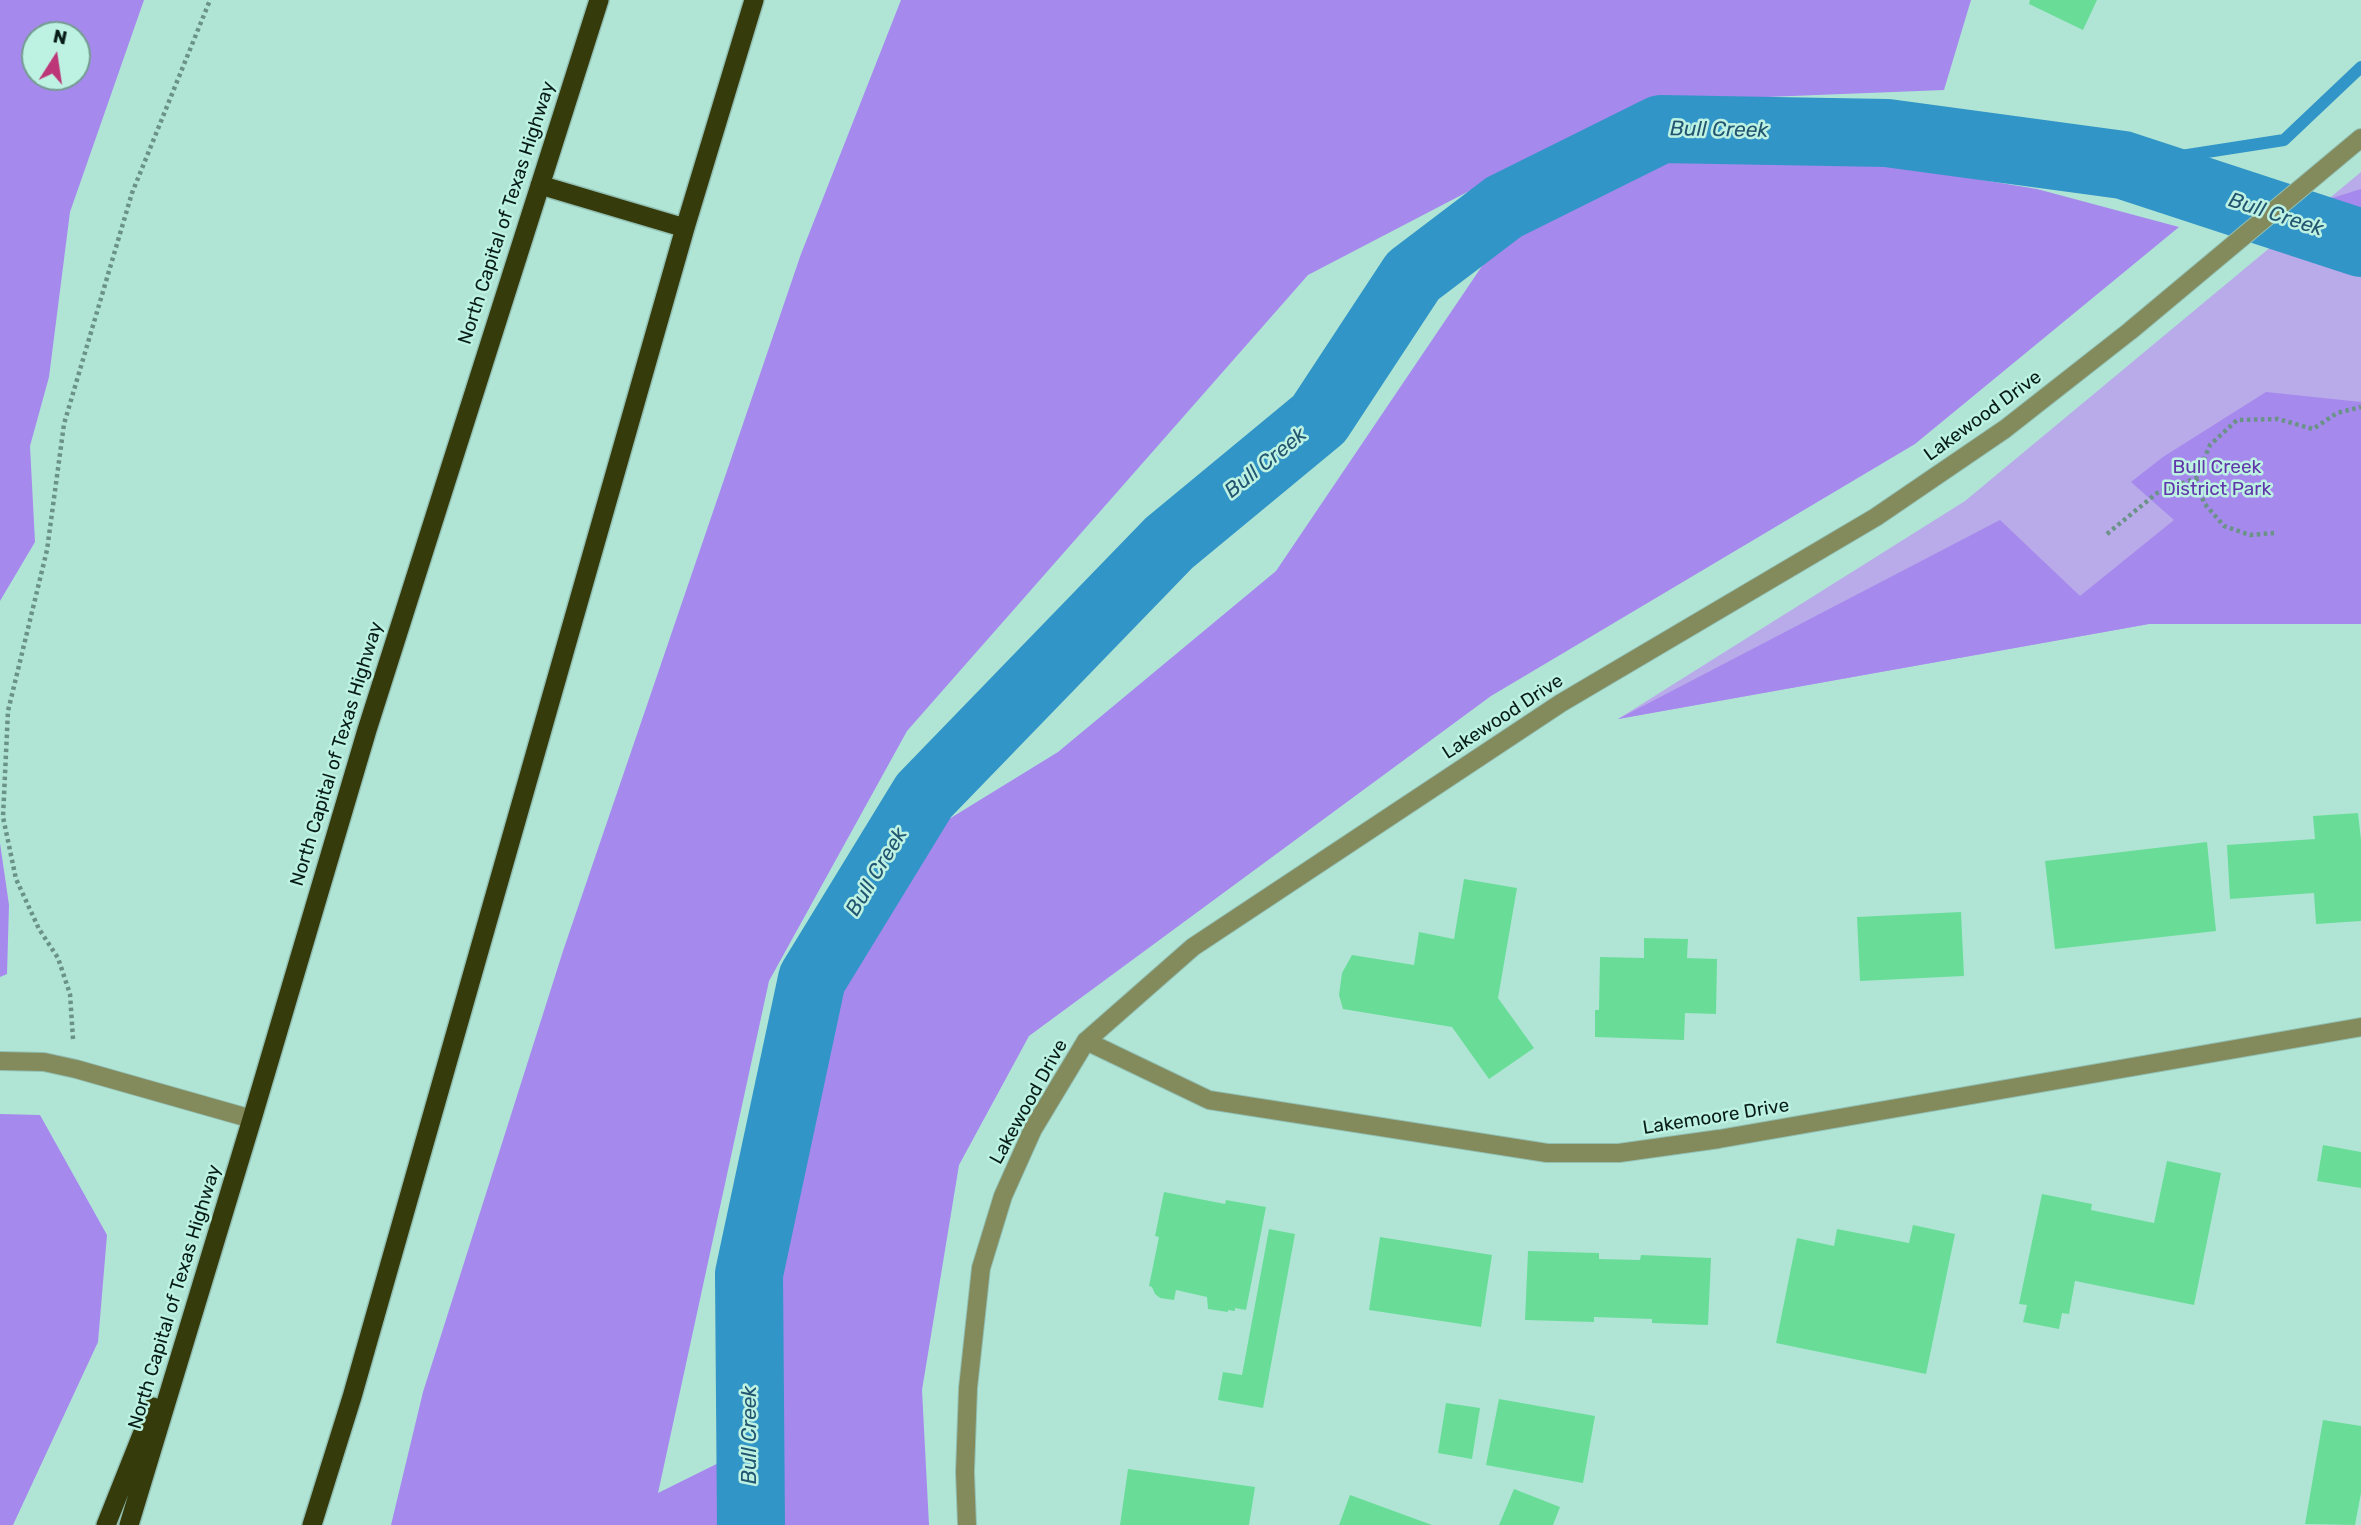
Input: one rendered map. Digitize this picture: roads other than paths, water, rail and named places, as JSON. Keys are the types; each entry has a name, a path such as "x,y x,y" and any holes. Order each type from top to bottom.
{"highway":[{"name":"North Capital of Texas Highway","path":"129,1525 208,1269 367,730 599,0"},
{"path":"312,1525 352,1397 685,228 754,0"},
{"path":"540,184 685,228"},
{"path":"106,1525 208,1269"}],"street":[{"name":"Lakewood Drive","path":"967,1525 965,1472 968,1388 981,1268 1003,1196 1033,1129 1086,1041 1193,947 1561,703 1876,517 2005,429 2130,331 2361,138"},
{"name":"Lakemoore Drive","path":"1086,1041 1209,1100 1547,1153 1619,1153 1719,1139 2361,1027"},
{"path":"0,1061 44,1062 76,1069 252,1119"}],"waterway":[{"path":"2123,165 2284,140 2361,67"},
{"name":"Bull Creek","path":"751,1525 749,1274 812,979 924,796 1169,543 1319,419 1413,276 1504,207 1661,129 1887,133 2123,165 2361,243"}],"park label":[{"name":"Bull Creek District Park","path":"2217,479"}]}
